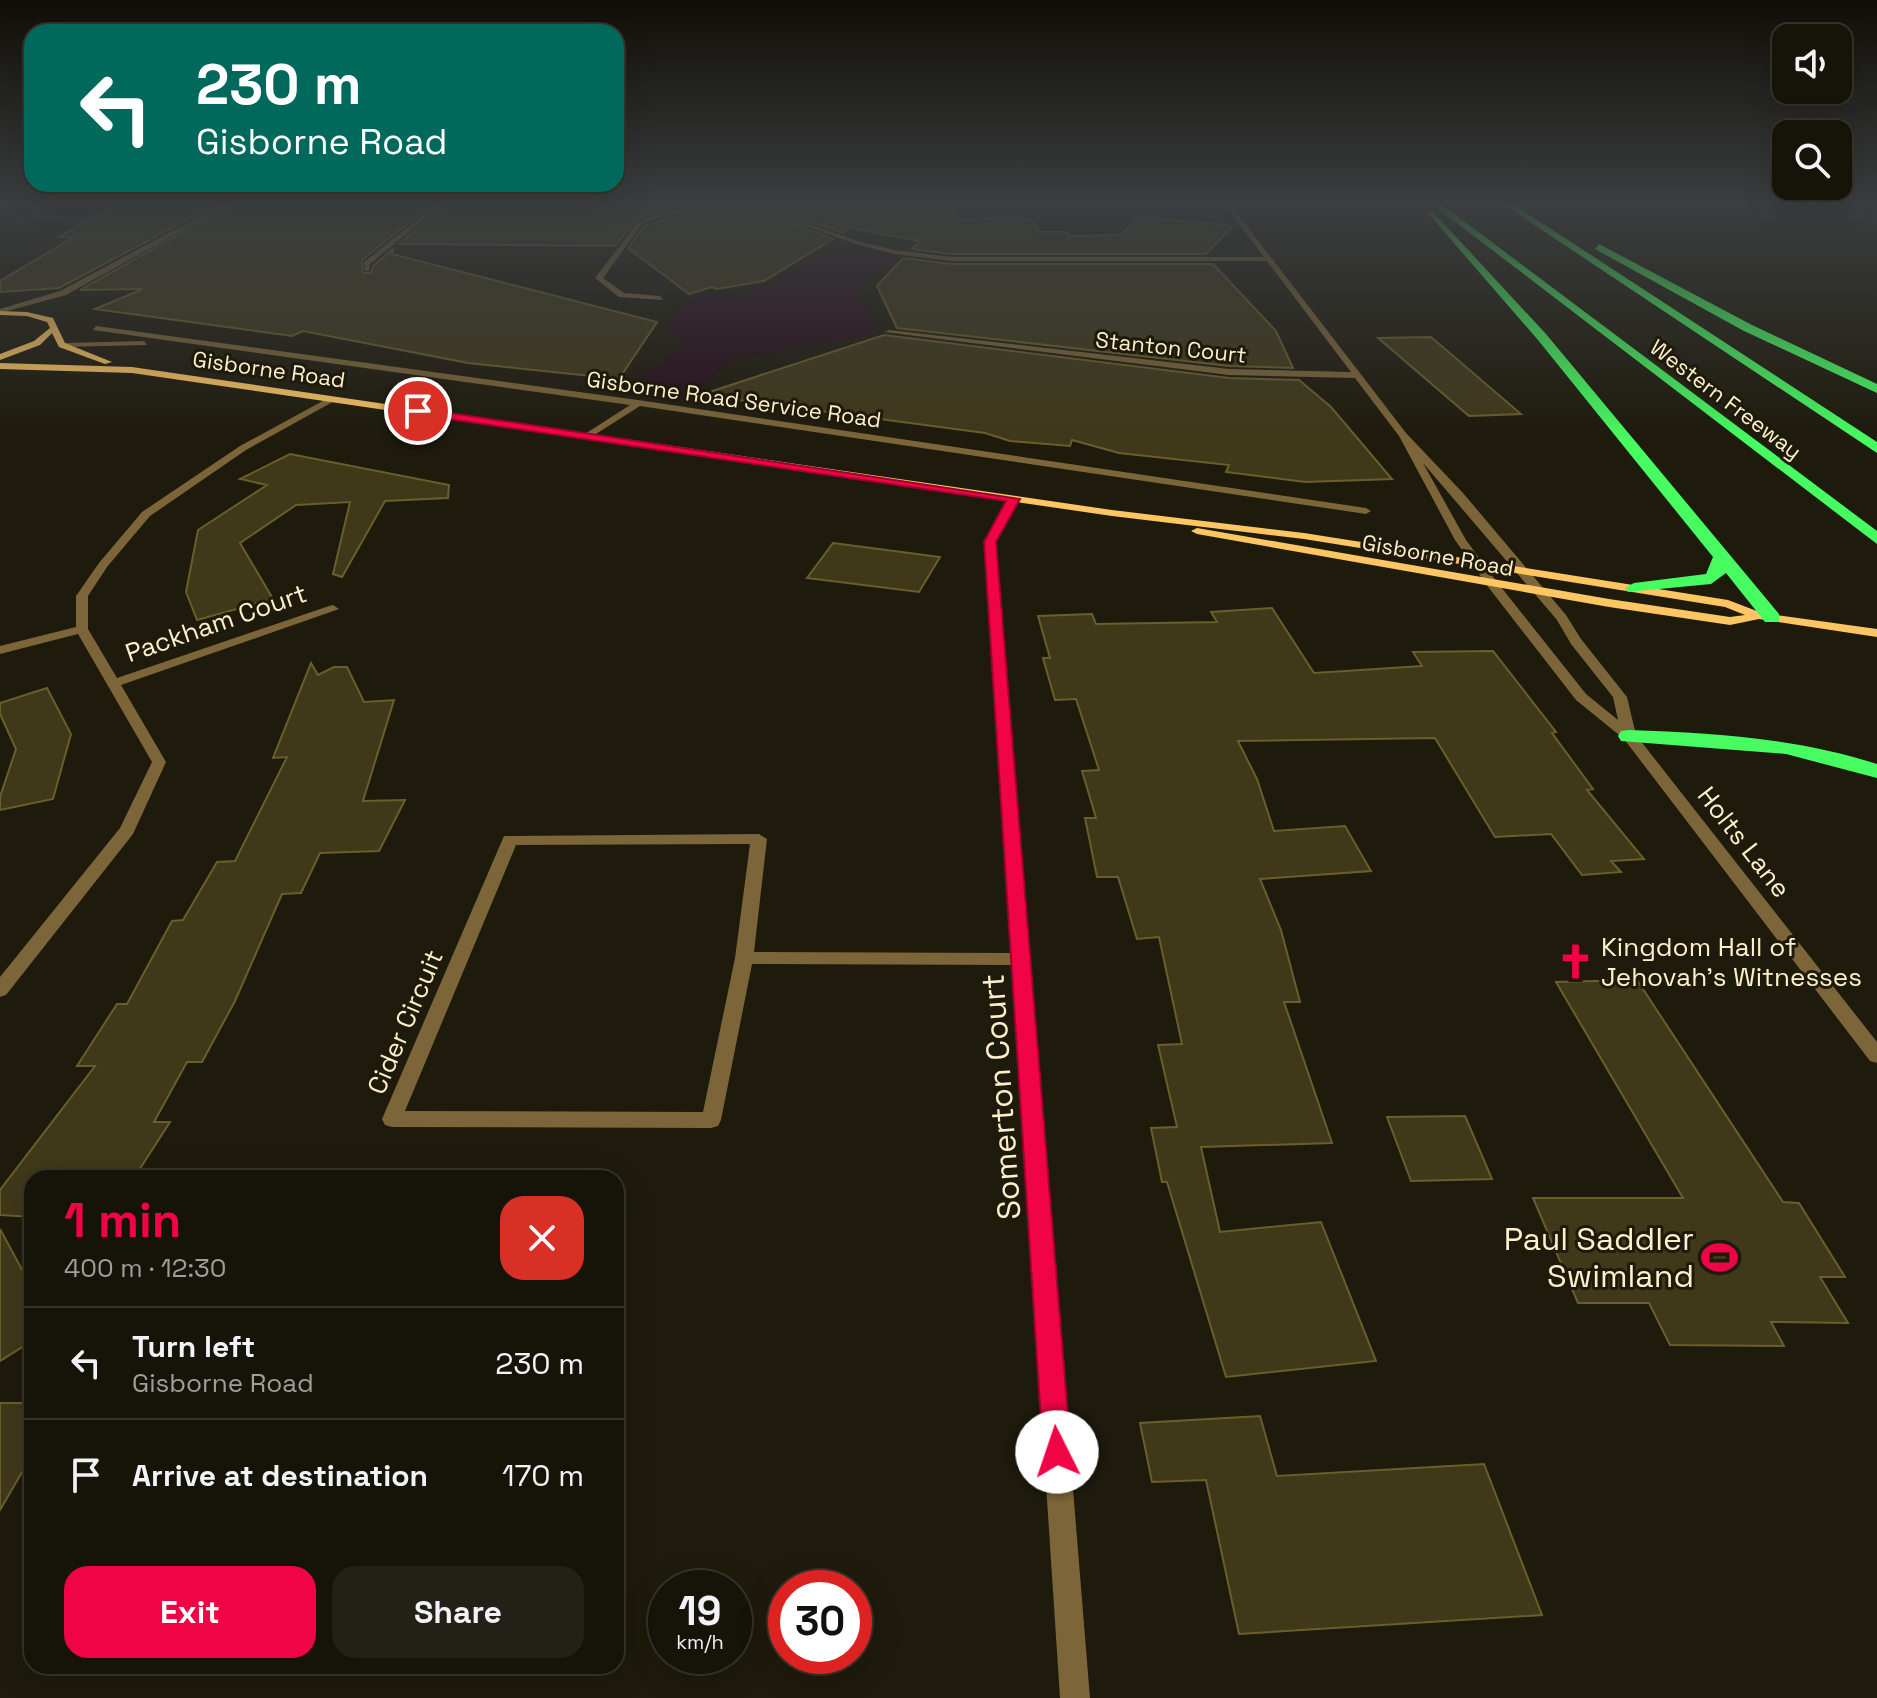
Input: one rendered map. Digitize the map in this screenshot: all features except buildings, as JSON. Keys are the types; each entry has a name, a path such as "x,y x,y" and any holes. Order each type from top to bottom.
{"highway":[{"path":"1493,283 1542,337 1722,556 1766,617"},
{"name":"Western Freeway","path":"1540,283 1877,539"},
{"name":"Western Freeway","path":"1627,283 1877,449"},
{"path":"1666,283 1748,328 1877,389"},
{"path":"1634,588 1711,579 1717,575 1722,556"},
{"path":"1629,736 1764,744 1811,752 1877,771"}],"main road":[{"path":"0,312 27,314 52,324 62,345"},
{"path":"0,357 50,335 52,324"},
{"name":"Gisborne Road","path":"62,345 132,370"},
{"name":"Gisborne Road","path":"0,366 132,370 1112,513 1542,593 1730,621 1766,617"},
{"name":"Gisborne Road","path":"1112,513 1208,522 1523,569 1728,604 1766,617 1877,633"}],"street":[{"path":"0,312 63,293 81,283"},
{"path":"606,283 622,295 660,298"},
{"name":"Holts Lane","path":"1284,283 1403,435 1542,593 1620,697 1629,736"},
{"path":"52,324 47,313 49,306 63,293"},
{"name":"Gisborne Road Service Road","path":"96,328 638,403 1366,511"},
{"name":"Stanton Court","path":"889,332 1242,373 1355,375"},
{"path":"62,345 178,341"},
{"path":"0,990 127,830 159,762 82,629 82,596 103,565 146,514 243,448 333,399"},
{"path":"588,436 638,403"},
{"name":"Holts Lane","path":"1403,435 1433,494 1493,585 1581,697 1629,736 1877,1056"},
{"name":"Somerton Court","path":"1014,499 990,542 1075,1698"},
{"name":"Packham Court","path":"115,683 333,609"},
{"path":"0,650 82,629"},
{"name":"Cider Circuit","path":"759,839 744,958 711,1120 392,1119 510,840 759,839"},
{"path":"744,958 1021,959"}],"shaded area":[{"path":"767,283 858,283 854,286 876,327 867,336 738,358 679,402 619,393 680,350 682,338 665,331 679,307 695,298 695,294 750,292"}],"place":[{"name":"Kingdom Hall of Jehovah's Witnesses","path":"1575,962"},
{"name":"Paul Saddler Swimland","path":"1720,1257"}],"route":[{"path":"418,411 1014,499 990,542 1057,1452"}]}
